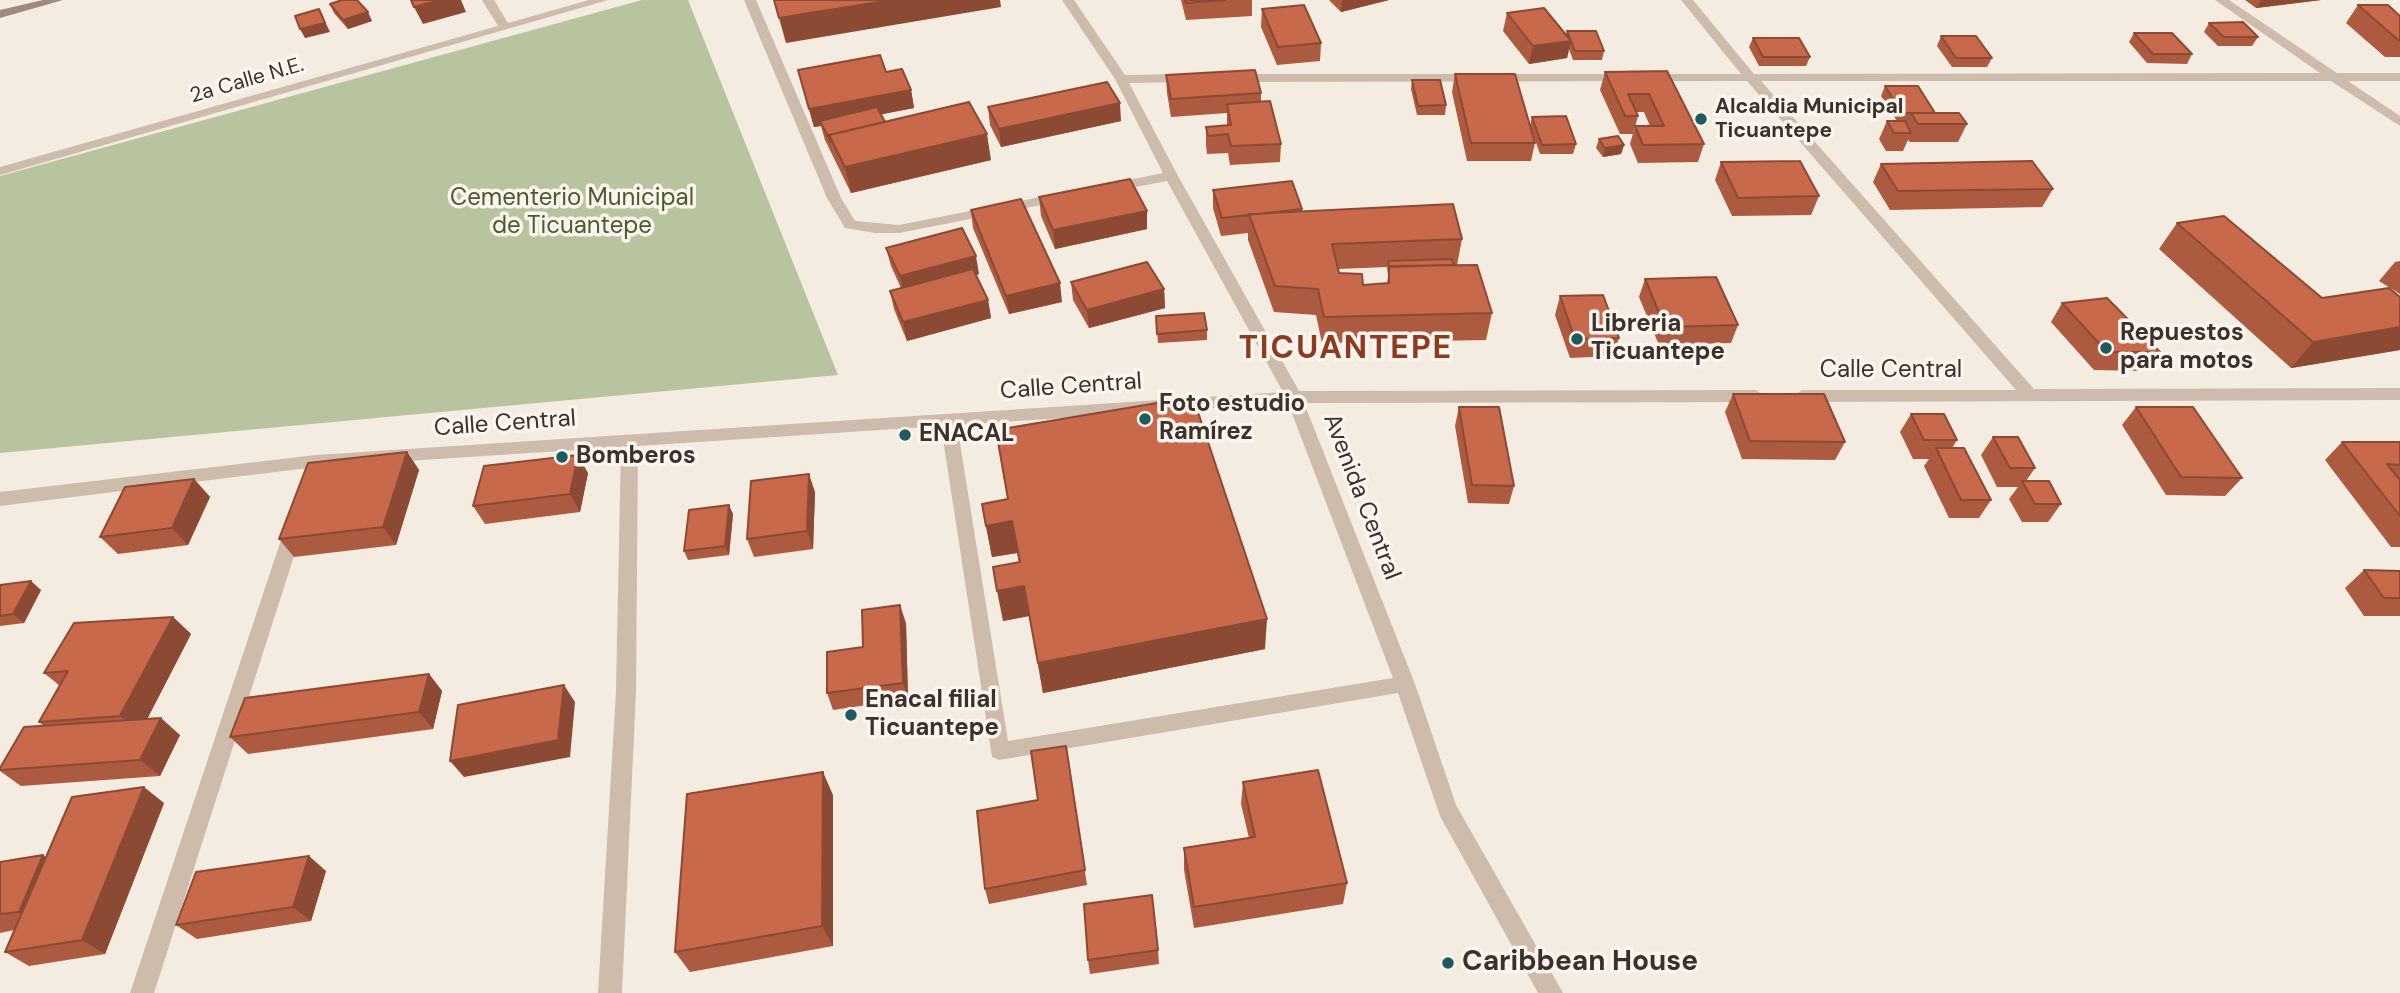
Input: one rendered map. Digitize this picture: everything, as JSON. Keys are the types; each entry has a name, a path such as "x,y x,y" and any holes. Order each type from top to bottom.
{"main road":[{"path":"0,14 57,0"}],"street":[{"path":"488,0 505,28"},
{"name":"2a Calle N.E.","path":"0,171 602,0"},
{"path":"750,0 834,198 850,225 899,229 1171,176"},
{"name":"Avenida Central","path":"1069,0 1121,79 1171,176 1294,397 1405,684 1447,809 1551,993"},
{"path":"1687,0 1749,76 2030,395"},
{"path":"2221,0 2400,122"},
{"path":"1219,78 2400,76"},
{"path":"1121,79 1205,78"},
{"name":"Calle Central","path":"0,499 316,461 1294,397 2400,394"},
{"path":"948,420 999,751 1405,684"},
{"path":"610,993 626,691 630,441"},
{"path":"307,488 316,461"},
{"path":"142,993 299,514"}],"green space":[{"name":"Cementerio Municipal de Ticuantepe","path":"642,0 688,0 838,375 0,453 0,176"}],"building":[{"path":"342,0 357,0 368,12 343,20 330,4"},
{"path":"411,0 440,0 414,7"},
{"path":"774,0 891,0 779,18"},
{"path":"1185,0 1225,0 1186,3"},
{"path":"1304,5 1321,43 1278,47 1262,9"},
{"path":"2358,5 2388,5 2400,16 2400,40 2398,40"},
{"path":"1544,8 1571,41 1533,46 1507,13"},
{"path":"319,9 325,23 300,29 295,16"},
{"path":"2243,22 2258,37 2224,37 2209,23"},
{"path":"1567,31 1596,31 1604,51 1575,51"},
{"path":"2134,33 2172,33 2192,54 2153,54"},
{"path":"1941,36 1976,36 1992,58 1956,58"},
{"path":"1753,38 1799,38 1810,57 1763,57"},
{"path":"880,55 886,72 902,69 911,90 809,109 798,70"},
{"path":"1255,70 1261,93 1171,99 1166,75"},
{"path":"1667,71 1704,144 1643,145 1635,126 1664,126 1649,94 1628,94 1638,116 1625,116 1605,72"},
{"path":"1455,74 1515,74 1535,143 1471,143"},
{"path":"1412,80 1440,80 1446,105 1418,106"},
{"path":"1107,82 1120,103 999,129 988,107"},
{"path":"1885,86 1918,86 1935,113 1902,113"},
{"path":"1270,101 1281,144 1231,146 1228,134 1208,136 1206,127 1231,125 1227,104"},
{"path":"969,102 987,134 845,167 829,135"},
{"path":"877,107 885,122 829,135 831,142 820,121"},
{"path":"1911,113 1959,113 1967,124 1918,124"},
{"path":"1566,116 1576,144 1542,145 1532,117"},
{"path":"1887,121 1905,121 1911,133 1894,133"},
{"path":"1618,136 1624,145 1605,148 1599,139"},
{"path":"1800,161 1819,196 1738,198 1721,162"},
{"path":"2032,161 2053,189 1898,191 1881,164"},
{"path":"1130,179 1147,211 1053,230 1039,197"},
{"path":"1292,181 1302,209 1222,218 1213,190"},
{"path":"1021,199 1060,283 1006,296 971,210"},
{"path":"1453,204 1462,239 1332,244 1339,273 1362,274 1363,285 1389,283 1389,266 1477,265 1492,313 1324,317 1318,289 1275,286 1249,214"},
{"path":"2224,216 2322,298 2389,288 2400,297 2400,327 2313,342 2177,223"},
{"path":"962,228 976,256 900,276 886,248"},
{"path":"1452,259 1454,265 1389,267 1388,261"},
{"path":"1147,262 1164,289 1087,310 1071,282"},
{"path":"973,269 988,300 903,322 890,291"},
{"path":"1716,277 1738,325 1665,327 1645,279"},
{"path":"1603,295 1619,338 1575,339 1560,296"},
{"path":"2107,298 2160,352 2107,352 2062,303"},
{"path":"1204,313 1207,330 1157,334 1156,316"},
{"path":"1733,394 1824,394 1845,442 1750,441"},
{"path":"1193,397 1267,619 1038,663 1024,586 997,591 993,567 1020,562 1012,521 986,526 982,504 1008,499 996,430"},
{"path":"1459,407 1499,407 1514,486 1472,485"},
{"path":"2136,407 2193,407 2242,478 2181,477"},
{"path":"1911,414 1944,414 1957,440 1924,440"},
{"path":"1993,437 2018,437 2035,468 2010,468"},
{"path":"2342,442 2400,442 2400,465 2387,464 2400,480 2400,516"},
{"path":"1936,448 1964,448 1991,500 1961,500"},
{"path":"407,452 383,527 279,539 308,463"},
{"path":"578,455 570,494 473,506 484,466"},
{"path":"809,474 807,531 747,539 751,481"},
{"path":"194,479 172,528 100,537 125,487"},
{"path":"2022,481 2049,481 2061,504 2035,504"},
{"path":"729,505 725,546 684,551 689,510"},
{"path":"2364,570 2400,571 2400,598 2384,598"},
{"path":"31,581 13,614 0,616 0,585"},
{"path":"900,605 903,683 827,693 827,652 863,647 862,610"},
{"path":"173,617 120,716 39,722 68,671 44,673 74,623"},
{"path":"429,674 419,712 230,737 245,698"},
{"path":"564,685 558,740 450,761 458,705"},
{"path":"161,718 140,760 0,770 24,727"},
{"path":"1066,746 1085,870 985,889 977,811 1038,800 1031,751"},
{"path":"1318,770 1347,883 1194,907 1184,848 1255,837 1243,782"},
{"path":"823,772 822,926 675,952 687,794"},
{"path":"144,787 82,940 5,952 72,797"},
{"path":"43,855 19,912 0,914 0,862"},
{"path":"309,856 293,907 176,925 196,872"},
{"path":"1152,895 1158,950 1088,960 1084,904"}],"place":[{"name":"Alcaldia Municipal Ticuantepe","path":"1701,119"},
{"name":"Libreria Ticuantepe","path":"1577,339"},
{"name":"Repuestos para motos","path":"2106,348"},
{"name":"Foto estudio Ramírez","path":"1145,419"},
{"name":"ENACAL","path":"905,435"},
{"name":"Bomberos","path":"562,457"},
{"name":"Enacal filial Ticuantepe","path":"851,715"},
{"name":"Caribbean House","path":"1448,963"}],"district":[{"name":"TICUANTEPE","path":"1346,350"}]}
